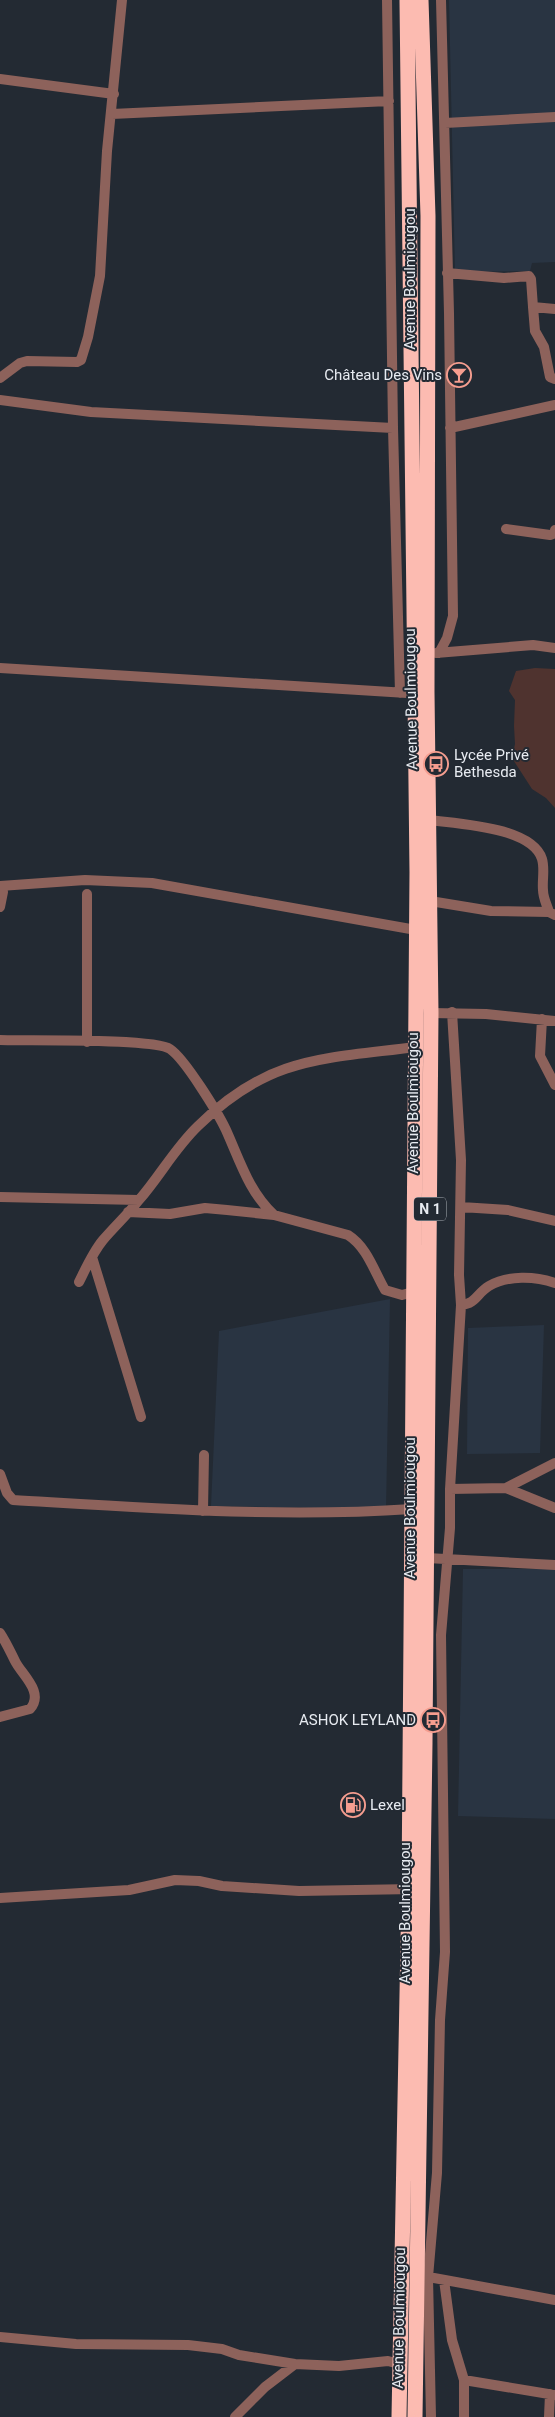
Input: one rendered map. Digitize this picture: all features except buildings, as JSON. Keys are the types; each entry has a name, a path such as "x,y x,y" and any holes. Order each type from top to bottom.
{"highway":[{"name":"Avenue Boulmiougou","path":"407,0 416,930 412,1509 415,1888 423,2276 414,2417"},
{"name":"Avenue Boulmiougou","path":"399,2417 399,2364 427,1558 431,1013 430,820 414,693 433,653 428,216 421,0"}],"street":[{"path":"0,378 20,363 27,361 66,362 81,360 97,296 108,145 122,0"},
{"path":"0,668 414,693 393,428 387,0"},
{"path":"433,653 447,638 453,616 445,123 441,0"},
{"path":"0,79 114,94"},
{"path":"112,114 389,101"},
{"path":"445,123 555,117"},
{"path":"447,273 504,278 529,276 531,279 536,331 544,347 550,377 555,379"},
{"path":"533,307 555,309"},
{"path":"0,400 91,412 393,428"},
{"path":"450,428 555,405"},
{"path":"506,529 550,535 555,534 555,530"},
{"path":"433,653 533,645 555,648"},
{"path":"430,820 496,830 533,844 542,859 543,891 552,914 491,911 430,901"},
{"path":"0,907 3,892 0,887 85,880 152,883 416,930"},
{"path":"87,894 87,1042"},
{"path":"431,1013 452,1012 555,1021"},
{"path":"431,2417 423,2276 437,2173 440,2020 446,1952 440,1670 448,1560 460,1306 461,1160 452,1012"},
{"path":"542,1019 540,1056 555,1085"},
{"path":"0,1040 146,1043 170,1049 180,1058 215,1110 252,1187 262,1204 274,1215"},
{"path":"79,1282 102,1241 139,1200 182,1143 215,1110 246,1085 267,1074 293,1065 336,1055 416,1047"},
{"path":"0,1197 139,1200"},
{"path":"461,1207 514,1211 555,1221"},
{"path":"128,1212 170,1214 205,1208 274,1215 348,1235 356,1240 364,1251 384,1290 402,1294 413,1292"},
{"path":"92,1257 142,1417"},
{"path":"460,1306 471,1304 488,1286 495,1283 533,1278 555,1283"},
{"path":"203,1512 204,1455"},
{"path":"506,1488 555,1463"},
{"path":"0,1474 7,1493 13,1500 203,1512 309,1513 412,1509"},
{"path":"450,1489 506,1488 555,1508"},
{"path":"427,1558 555,1565"},
{"path":"0,1633 22,1672 30,1679 34,1694 33,1705 30,1708 0,1717"},
{"path":"0,1898 129,1890 175,1880 199,1881 222,1886 299,1891 415,1888"},
{"path":"423,2276 555,2300"},
{"path":"444,2280 452,2340 464,2380 464,2417"},
{"path":"0,2337 76,2344 188,2345 222,2349 239,2355 295,2364 339,2366 388,2361 399,2364"},
{"path":"235,2417 265,2387 295,2364"},
{"path":"464,2380 553,2395 549,2417"}],"shaded area":[{"path":"449,0 555,0 555,262 532,263 530,271 455,272"},
{"path":"535,668 555,669 555,808 546,798 532,789 512,758 515,744 515,700 509,691 516,671"},
{"path":"390,1299 386,1509 211,1506 219,1331"},
{"path":"544,1325 540,1453 467,1454 468,1328"},
{"path":"463,1569 555,1569 555,1819 458,1816"}],"place":[{"name":"Château Des Vins","path":"459,375"},
{"name":"Lycée Privé Bethesda","path":"436,764"},
{"name":"ASHOK LEYLAND","path":"433,1720"},
{"name":"Lexel","path":"353,1805"}]}
